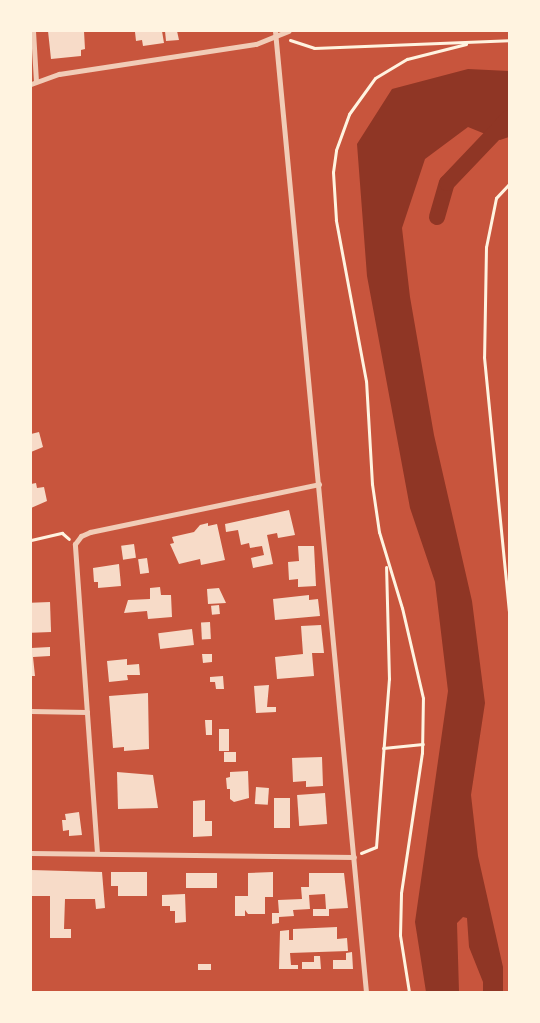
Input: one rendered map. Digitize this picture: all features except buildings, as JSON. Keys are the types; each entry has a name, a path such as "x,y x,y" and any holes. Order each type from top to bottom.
{"street":[{"path":"34,31 34,82 59,74 256,44 275,33 288,31"},
{"path":"275,33 366,992"},
{"path":"97,853 76,544 81,536 90,532 319,484"},
{"path":"31,711 87,712"},
{"path":"31,853 354,857"}],"path":[{"path":"275,33 314,48 466,44 509,40"},
{"path":"354,857 376,847 389,679 385,558 372,484 366,381 358,325 336,220 335,158 349,114 375,78 407,59 466,44"},
{"path":"509,184 496,198 486,247 484,357 509,611"},
{"path":"31,540 62,533 76,544"},
{"path":"385,558 402,608 423,698 422,744 401,893 400,935 409,992"},
{"path":"383,748 422,744"}],"shaded area":[{"path":"468,69 509,71 509,137 500,140 468,127 425,159 402,228 410,297 434,435 472,601 485,703 471,795 478,856 503,967 503,992 483,992 483,982 469,947 467,918 463,917 457,923 459,992 426,992 415,922 448,691 435,582 410,508 367,276 357,144 392,89"}],"waterway":[{"path":"437,217 447,183 509,118"}]}
